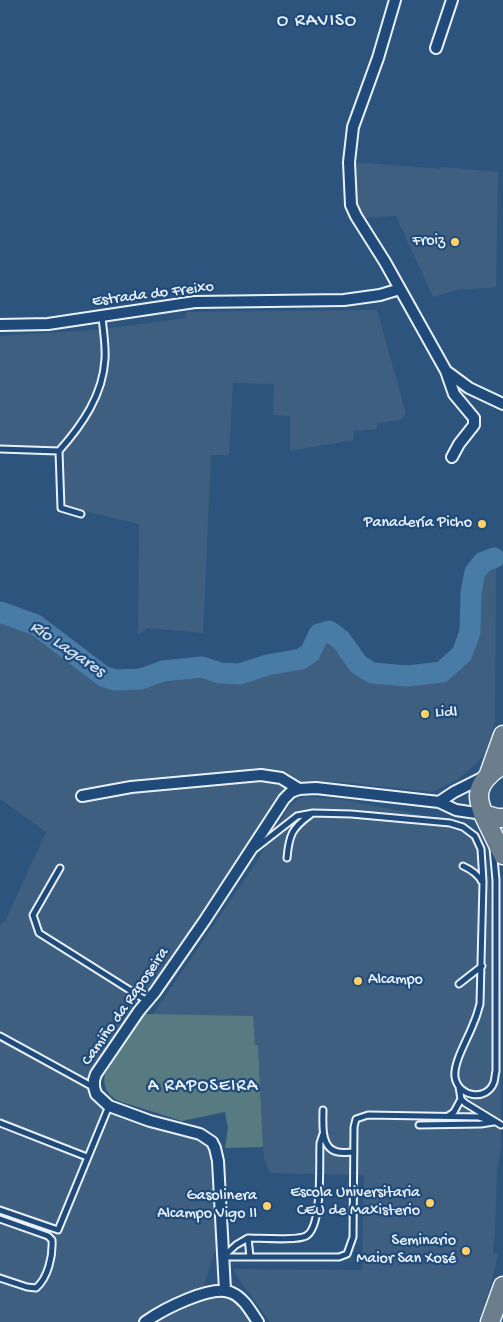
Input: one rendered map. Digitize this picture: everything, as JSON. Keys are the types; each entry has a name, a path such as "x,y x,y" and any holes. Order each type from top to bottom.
{"highway":[{"path":"503,735 498,752 482,784 479,796 483,814 503,855"},
{"path":"488,775 503,765"},
{"path":"483,814 503,818"},
{"path":"490,1322 503,1286"}],"street":[{"path":"395,0 378,58 353,127 349,162 351,204 356,216 385,262 446,372 454,394 474,418 474,425 459,444 452,457"},
{"path":"436,48 452,0"},
{"name":"Estrada do Freixo","path":"0,325 48,324 195,302 344,300 380,295 400,289"},
{"path":"446,372 468,388 503,404"},
{"path":"82,796 131,787 261,775 282,778 300,789 316,788 439,802 456,810 483,814"},
{"path":"439,802 454,792 488,775"},
{"name":"Camiño da Raposeira","path":"109,1106 96,1094 94,1087 96,1074 205,920 284,799 291,792 300,789"},
{"path":"109,1106 150,1121 200,1134 212,1142 218,1161 225,1290"},
{"path":"145,1322 196,1296 225,1290 237,1295 258,1322"}],"lane":[{"path":"81,514 61,508 59,452 78,430 90,411 104,371 106,356 102,316"},
{"path":"0,450 59,452"},
{"path":"288,858 288,840 302,821 313,813"},
{"path":"249,854 298,816 313,813 450,822 463,827 475,836 481,849 483,882 480,1004 457,1063 455,1076 465,1103 498,1123"},
{"path":"459,1086 468,1094 478,1095 486,1092 494,1082 496,1071 496,880 493,835"},
{"path":"464,866 479,876 483,882"},
{"path":"60,868 33,915 39,933 147,1001"},
{"path":"459,984 482,966"},
{"path":"0,1036 94,1087"},
{"path":"447,1117 454,1112 462,1099"},
{"path":"0,1210 58,1230 109,1106"},
{"path":"223,1257 248,1238 296,1238 306,1236 314,1226 317,1212 323,1110"},
{"path":"223,1257 339,1257 347,1254 352,1237 354,1127 356,1119 368,1115 479,1117 498,1123"},
{"path":"0,1123 87,1158"},
{"path":"419,1125 498,1123"},
{"path":"323,1134 330,1149 336,1152 354,1152"},
{"path":"0,1220 48,1236 52,1240 52,1247 46,1274 36,1288 0,1278"},
{"path":"248,1238 250,1257"}],"shaded area":[{"path":"354,162 498,172 496,287 457,290 433,297 396,216 363,218 355,198"},
{"path":"377,310 406,414 400,420 377,423 377,429 354,431 353,440 290,451 290,416 273,415 274,384 233,383 229,455 211,455 203,633 148,628 138,635 139,524 63,506 62,457 0,453 0,336 96,330 186,318 186,312"},
{"path":"496,563 495,721 485,753 477,763 457,780 432,792 317,781 300,782 288,787 276,800 223,882 93,1069 88,1079 91,1099 102,1109 155,1127 198,1138 211,1152 217,1246 204,1284 213,1298 228,1298 235,1301 251,1322 0,1322 0,925 5,921 46,832 0,799 0,618 34,630 100,681 114,685 143,685 164,676 201,673 219,678 241,679 268,670 303,664 314,656 323,639 328,637 337,644 349,661 349,656 359,669 370,673 439,675 445,673 469,651 475,633 476,593 480,574 486,567"},
{"path":"299,798 338,799 453,821 466,825 472,830 478,836 484,849 488,866 492,922 500,923 501,1147 497,1171 493,1253 498,1254 489,1292 478,1322 270,1322 234,1272 234,1269 362,1270 364,1175 270,1173 264,1159 258,1045 153,1014 256,863 288,808"}],"green space":[{"path":"145,1014 253,1016 255,1045 258,1045 263,1147 225,1148 228,1128 225,1112 182,1121 119,1101 109,1093 104,1083 105,1074"}],"waterway":[{"name":"Río Lagares","path":"0,612 36,625 103,676 115,680 141,679 163,671 202,667 220,673 240,674 267,665 301,659 310,653 319,634 329,631 341,640 358,664 372,673 407,676 442,672 462,654 470,632 471,592 475,572 483,562 494,558"}],"place":[{"name":"Froiz","path":"455,242"},
{"name":"Panadería Picho","path":"482,524"},
{"name":"Lidl","path":"425,714"},
{"name":"Alcampo","path":"358,981"},
{"name":"Escola Universitaria CEU de Maxisterio","path":"430,1203"},
{"name":"Gasolinera Alcampo Vigo II","path":"267,1206"},
{"name":"Seminario Maior San Xosé","path":"466,1251"}],"district":[{"name":"O RAVISO","path":"317,22"},
{"name":"A RAPOSEIRA","path":"203,1087"}]}
